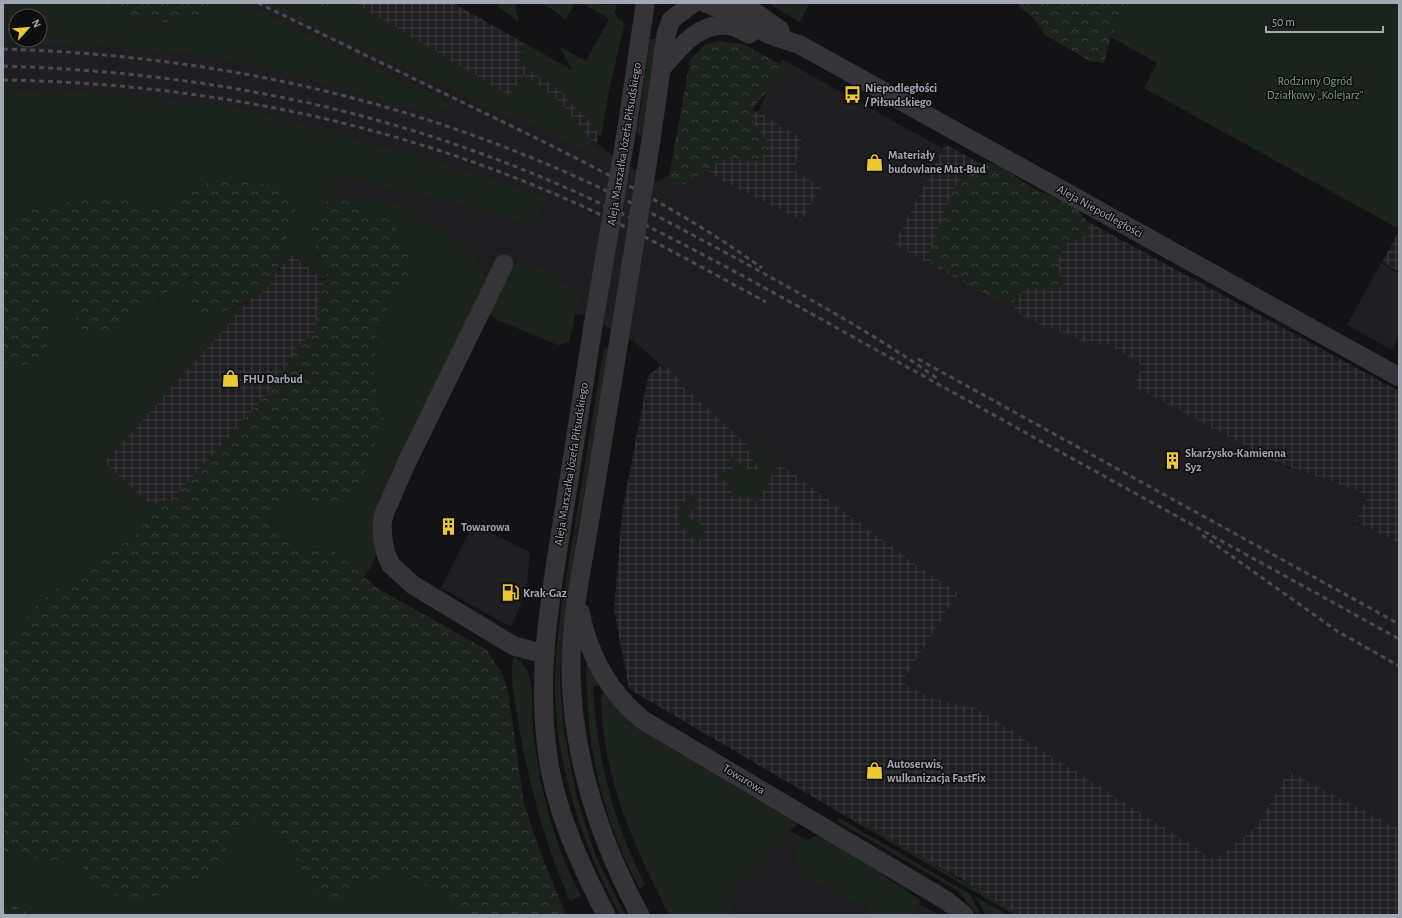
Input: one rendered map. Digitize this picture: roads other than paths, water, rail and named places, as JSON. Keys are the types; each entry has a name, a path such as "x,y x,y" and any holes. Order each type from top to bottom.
{"street":[{"path":"644,4 662,14 676,16 693,3"},
{"name":"Aleja Niepodległości","path":"704,3 723,10 768,34 800,45"},
{"name":"Aleja Niepodległości","path":"742,3 762,16 800,45 1399,378"},
{"name":"Aleja Marszałka Józefa Piłsudskiego","path":"606,915 581,862 564,818 551,774 546,730 544,654 551,592 593,326 627,128 644,4"},
{"name":"Aleja Marszałka Józefa Piłsudskiego","path":"640,915 610,855 594,809 583,766 572,673 577,599 651,140 666,35 671,20 676,16"},
{"path":"661,69 687,40 696,33 711,27 728,26 735,27 749,34 768,34"},
{"path":"504,264 404,468 384,514 382,525 383,540 386,554 391,565 413,585 514,646 544,654"},
{"name":"Towarowa","path":"577,599 586,636 596,662 608,684 629,709 657,728 947,901 964,915"}],"railway":[{"path":"258,3 598,169 665,206 730,246 762,268"},
{"path":"3,49 77,53 150,60 222,70 294,84 364,101 434,122 503,147 572,175 637,206 743,262 867,332 938,379"},
{"path":"3,66 72,69 140,75 207,84 273,96 339,110 404,128 469,149 534,174 635,220 734,271 1399,639"},
{"path":"3,80 143,88 213,97 282,109 350,125 418,144 484,166 578,204 659,244 766,302"},
{"path":"918,359 1399,624"},
{"path":"1202,535 1337,631 1399,666"}],"place":[{"name":"Niepodległości / Piłsudskiego","path":"852,95"},
{"name":"Materiały budowlane Mat-Bud","path":"875,162"},
{"name":"FHU Darbud","path":"230,379"},
{"name":"Skarżysko-Kamienna Sy2","path":"1172,460"},
{"name":"Towarowa","path":"448,527"},
{"name":"Krak-Gaz","path":"510,593"},
{"name":"Autoserwis, wulkanizacja FastFix","path":"874,771"}],"park label":[{"name":"Rodzinny Ogród Działkowy „Kolejarz”","path":"1315,88"}]}
